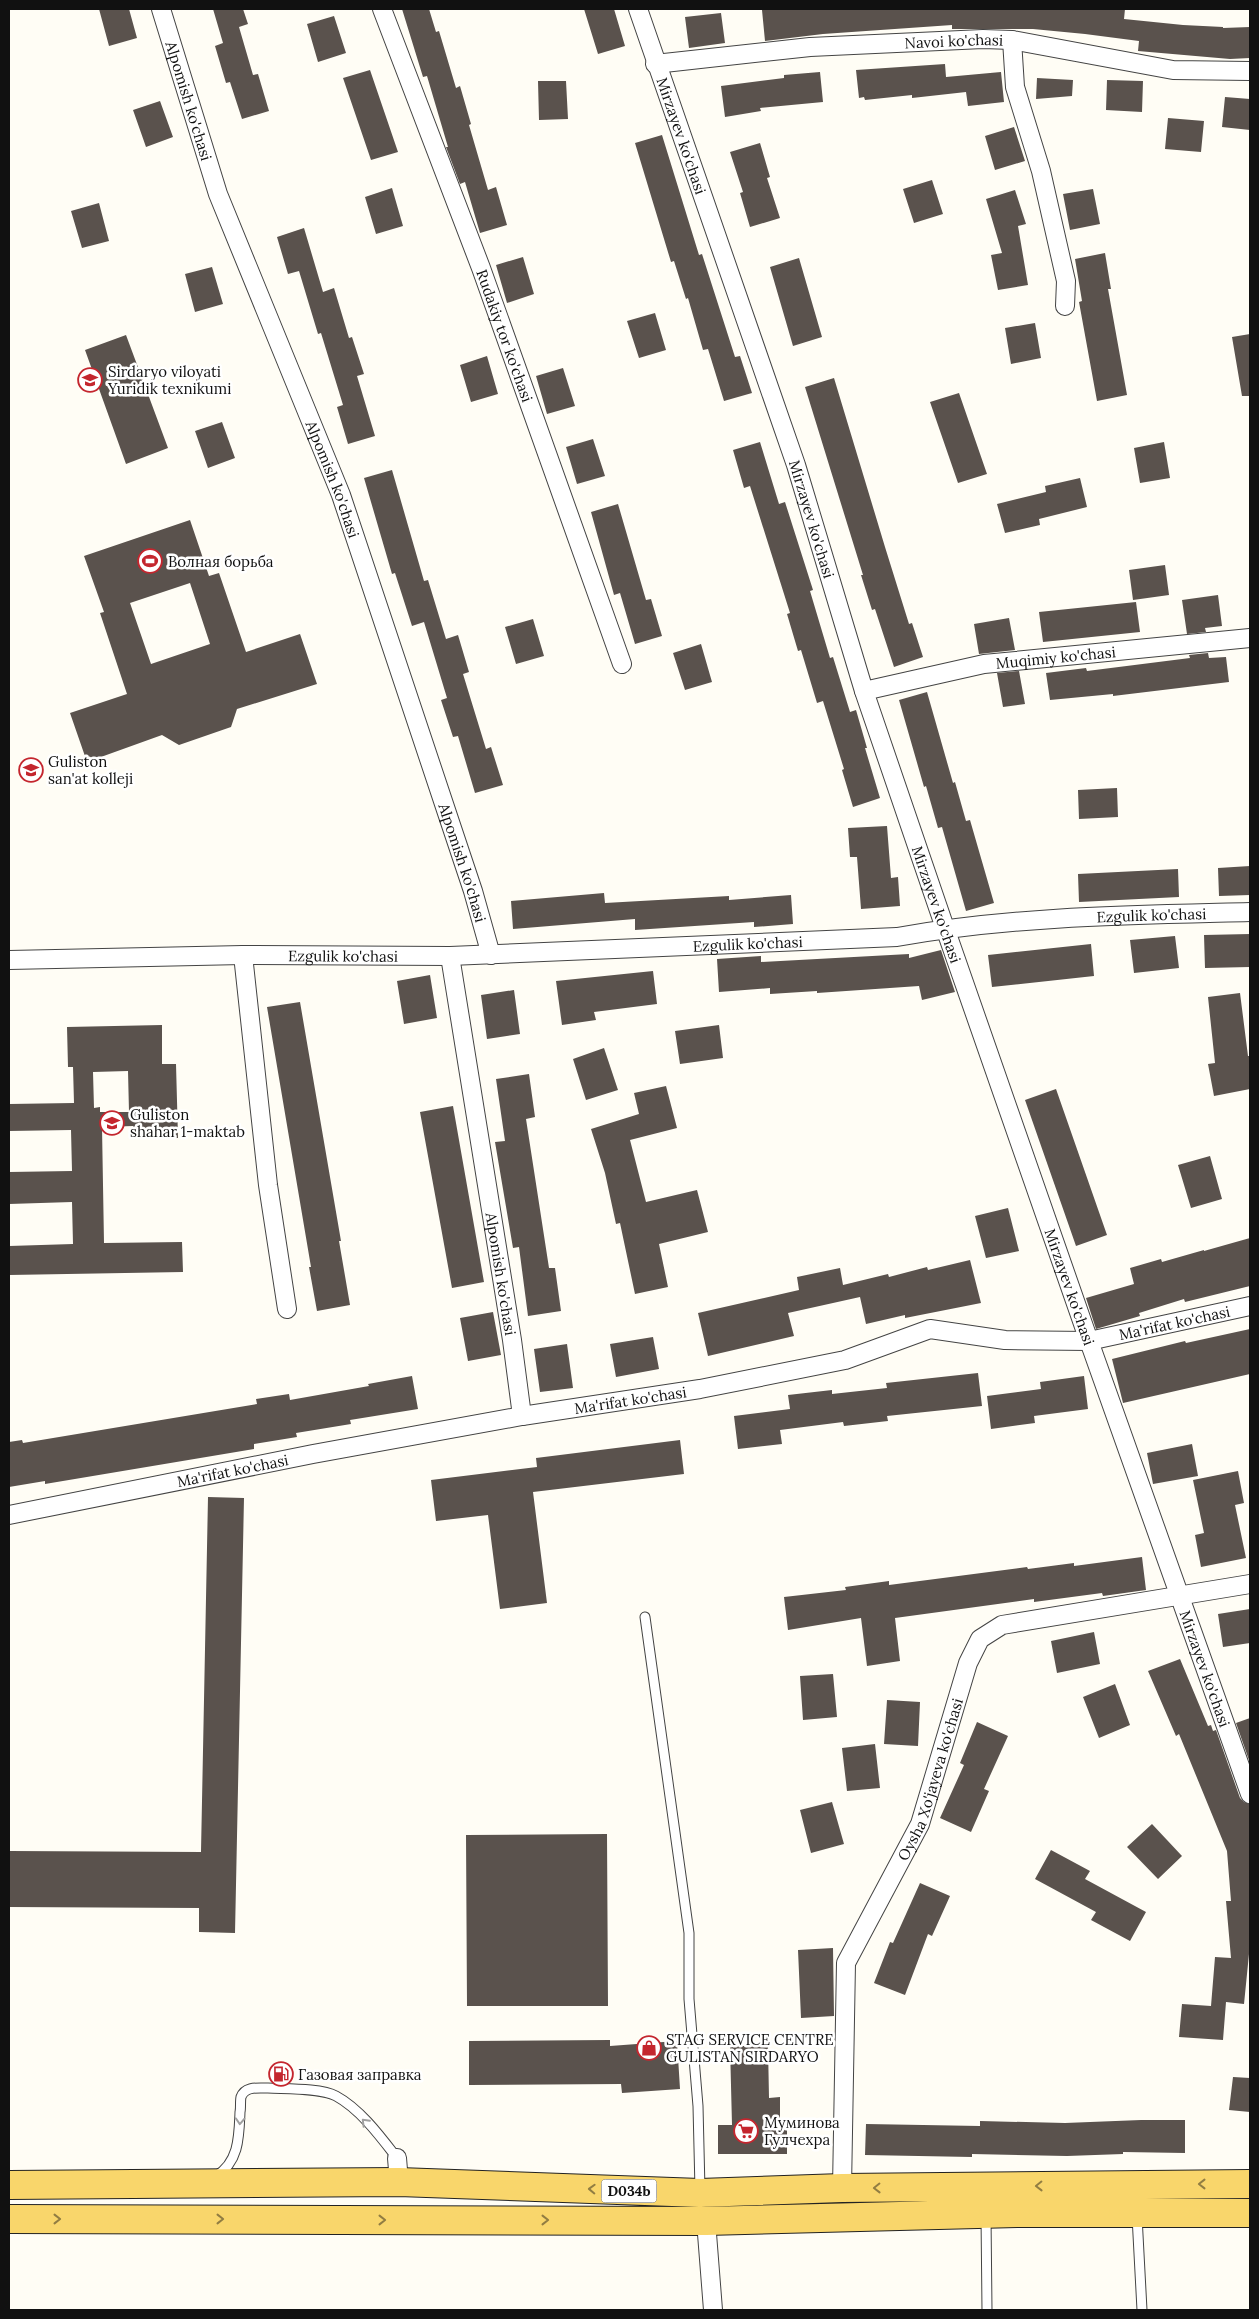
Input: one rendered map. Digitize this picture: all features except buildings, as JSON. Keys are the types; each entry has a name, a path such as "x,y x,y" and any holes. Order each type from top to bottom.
{"main road":[{"name":"D034b","path":"9,2185 202,2185 398,2170 700,2193 842,2188 1250,2184"},
{"name":"D034b","path":"9,2219 706,2221 986,2214 1250,2213"}],"street":[{"name":"Alpomish ko'chasi","path":"161,9 218,194 341,495 473,891 491,954"},
{"name":"Rudakiy tor ko'chasi","path":"382,9 481,268 622,664"},
{"name":"Mirzayev ko'chasi","path":"638,9 655,64 796,465 864,690 945,928 1179,1597 1250,1794"},
{"name":"Navoi ko'chasi","path":"655,64 810,47 983,39 1012,40 1173,70 1250,71"},
{"path":"1012,40 1015,87 1047,199 1066,282 1065,306"},
{"name":"Muqimiy ko'chasi","path":"864,690 984,664 1250,638"},
{"name":"Ezgulik ko'chasi","path":"9,960 243,955 450,956 897,937 945,928 1064,917 1250,912"},
{"path":"243,955 268,1185 287,1309"},
{"name":"Alpomish ko'chasi","path":"450,956 512,1340 522,1416"},
{"name":"Ma'rifat ko'chasi","path":"9,1516 313,1454 522,1416 700,1389 845,1360 930,1329 1005,1340 1089,1340 1250,1306"},
{"name":"Oysha Xo'jayeva ko'chasi","path":"842,2188 846,1963 920,1824 968,1663 980,1639 1002,1625 1250,1584"},
{"path":"706,2221 713,2310"}],"lane":[{"path":"645,1617 689,1933 689,1999 698,2106 700,2193"},
{"path":"202,2185 220,2173 235,2155 238,2142 241,2097 245,2091 252,2088 296,2089 334,2095 350,2107 398,2170"},
{"path":"986,2214 987,2310"},
{"path":"1137,2214 1142,2310"}],"place":[{"name":"Sirdaryo viloyati Yuridik texnikumi","path":"90,380"},
{"name":"Волная борьба","path":"150,561"},
{"name":"Guliston san'at kolleji","path":"31,770"},
{"name":"Guliston shahar 1-maktab","path":"112,1123"},
{"name":"STAG SERVICE CENTRE GULISTAN SIRDARYO","path":"649,2048"},
{"name":"Газовая заправка","path":"281,2074"},
{"name":"Муминова Гулчехра","path":"746,2131"}]}
